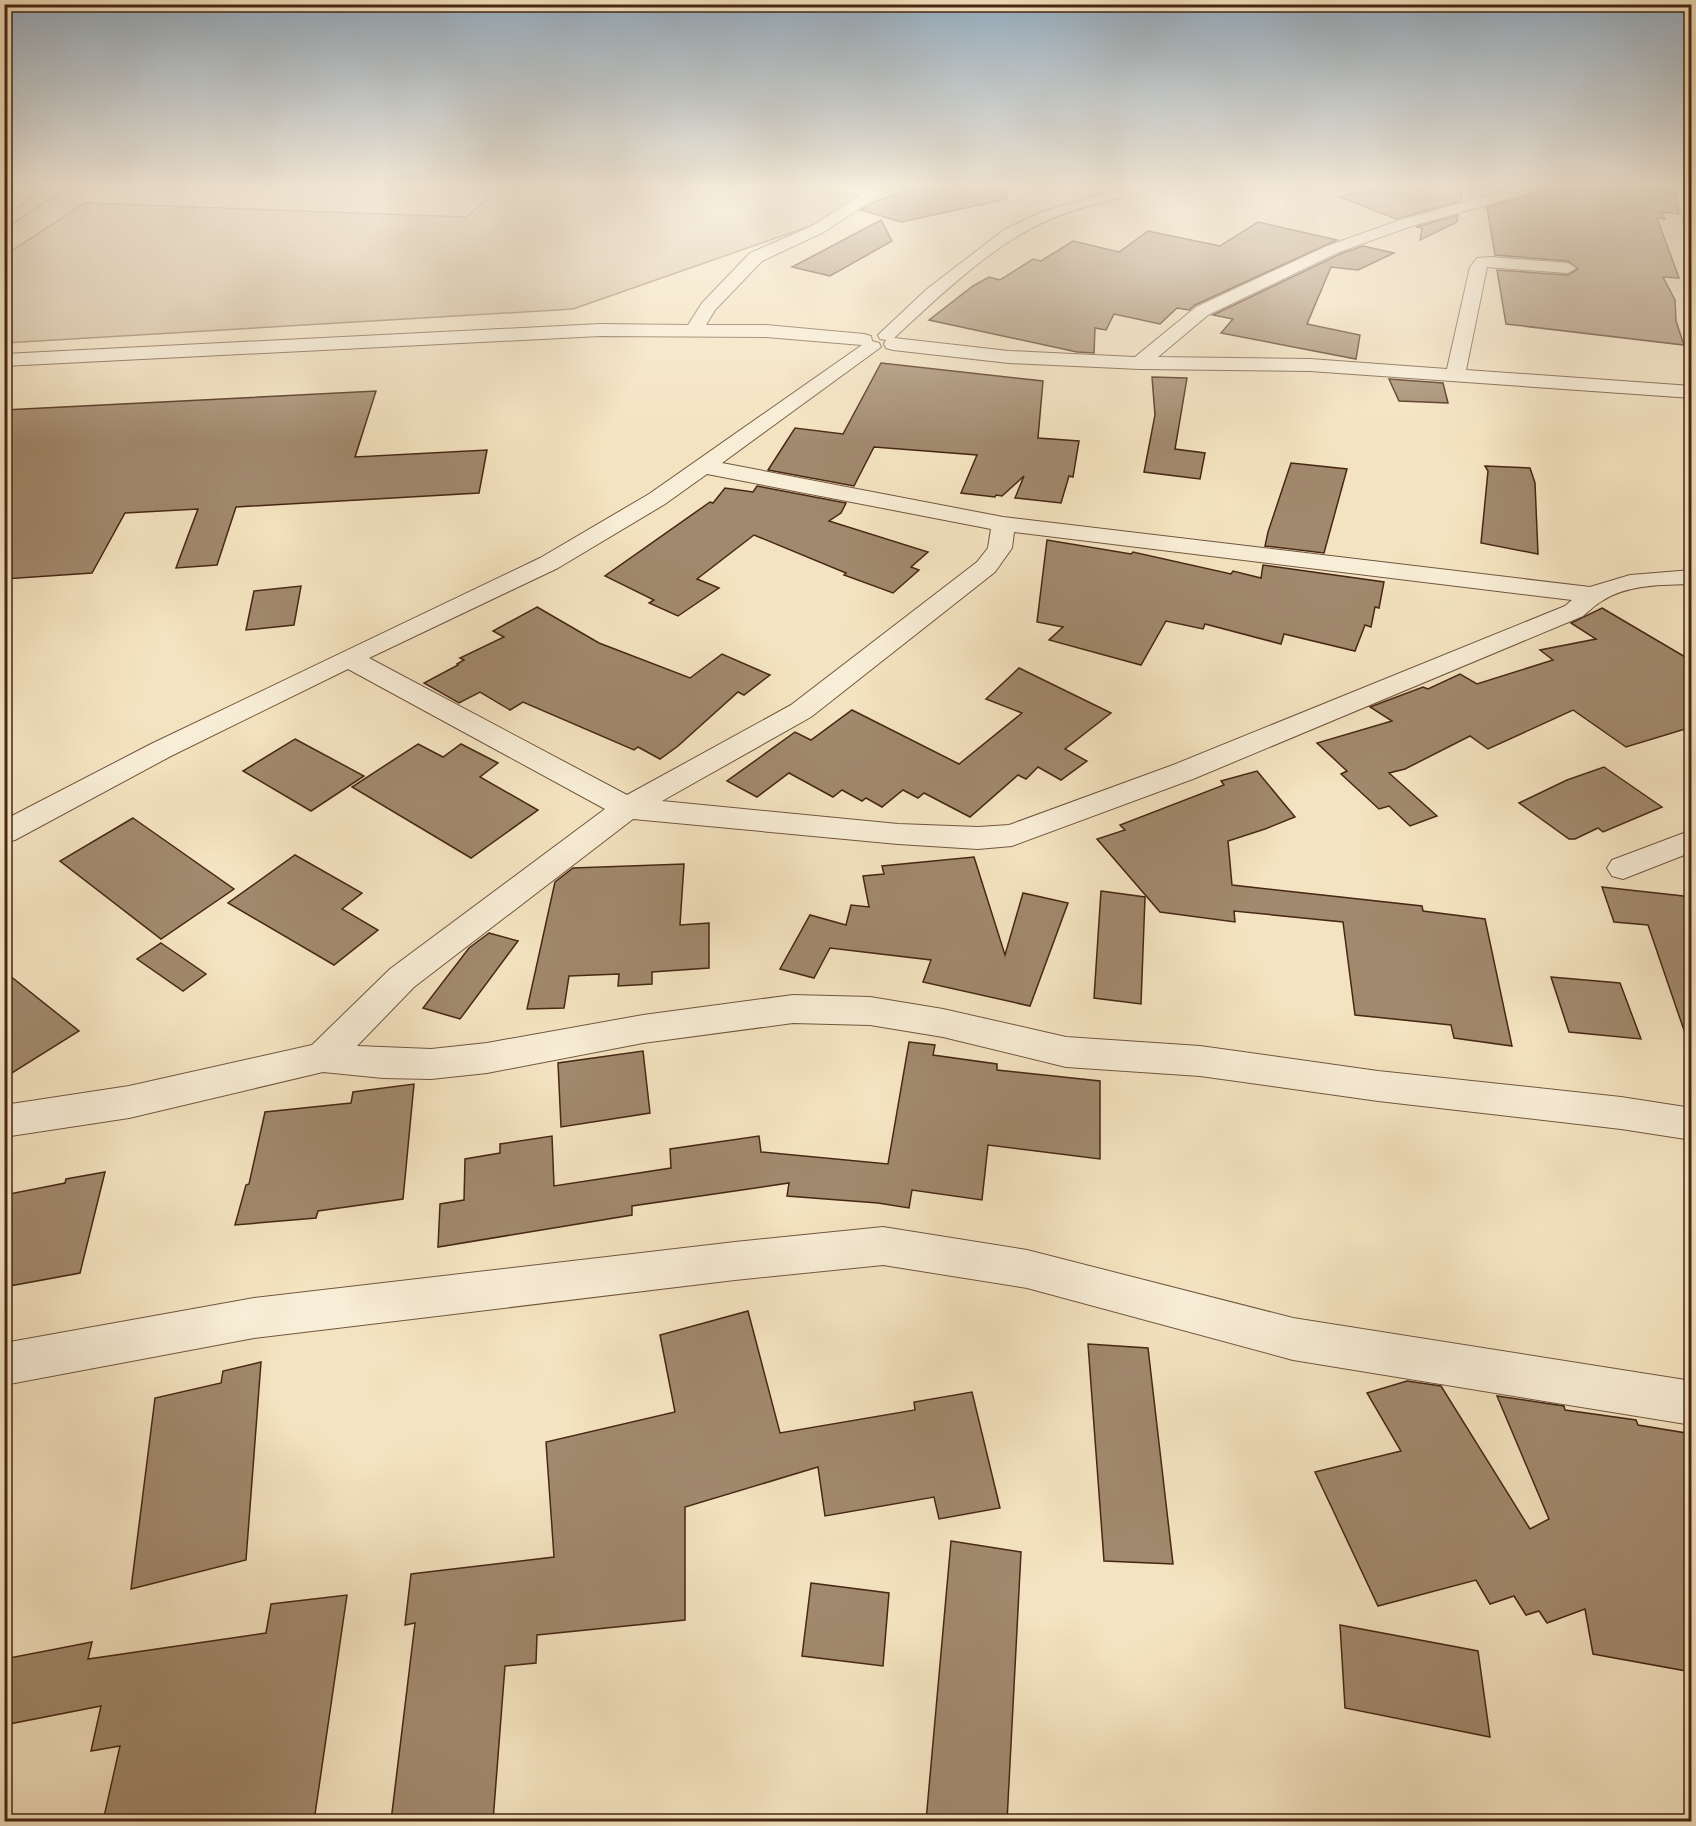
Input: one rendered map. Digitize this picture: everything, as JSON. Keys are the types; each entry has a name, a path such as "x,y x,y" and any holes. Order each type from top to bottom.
{"street":[{"path":"695,329 708,307 742,271"},
{"path":"4,833 161,750 549,563 657,499 879,342 961,271"},
{"path":"1140,363 1202,311 1286,271"},
{"path":"1455,376 1477,271"},
{"path":"4,360 564,331 695,329 766,331 1009,357 1140,363 1310,366 1692,392"},
{"path":"702,466 1003,524 1593,595 1629,583 1658,578 1691,577"},
{"path":"323,1057 402,978 627,808 801,711 986,567 999,548 1003,524"},
{"path":"348,658 627,808 898,834 978,838 1012,835 1183,772 1574,611 1593,595"},
{"path":"1623,868 1692,840"},
{"path":"4,1121 129,1102 323,1057 383,1063 431,1064 487,1058 643,1029 793,1009 870,1011 943,1023 1066,1052 1200,1061 1378,1086 1621,1113 1692,1124"},
{"path":"4,1364 254,1318 735,1261 883,1246 1027,1269 1293,1339 1692,1403"}],"shaded area":[{"path":"5,271 681,271 573,309 5,343"}],"building":[{"path":"810,271 838,271 830,276"},
{"path":"1014,271 1269,271 1195,305 1189,310 1177,308 1160,324 1114,314 1106,330 1095,328 1094,353 1077,352 929,320 973,286 989,277 1000,280"},
{"path":"1304,271 1329,271 1307,324 1360,335 1356,359 1221,333 1233,319 1213,315"},
{"path":"1497,271 1568,275 1574,271 1677,271 1679,278 1663,277 1675,300 1676,321 1684,345 1506,324"},
{"path":"881,363 1043,381 1038,438 1079,441 1073,477 1069,476 1061,503 1015,498 1024,476 1002,496 961,493 977,455 874,447 854,486 768,470 795,428 843,434"},
{"path":"1152,377 1187,378 1175,449 1205,453 1200,479 1144,472 1155,415"},
{"path":"1389,379 1443,383 1448,403 1399,401"},
{"path":"376,391 355,457 487,450 479,493 236,507 217,565 176,568 198,509 125,513 92,573 4,579 4,410"},
{"path":"1291,463 1347,469 1324,553 1265,546"},
{"path":"1485,466 1530,468 1535,483 1538,554 1481,543 1488,471"},
{"path":"757,486 846,503 841,513 829,521 928,552 911,567 919,570 893,593 844,575 846,573 754,535 697,579 719,588 678,616 649,603 654,600 605,576 710,502 713,503 725,488 753,492"},
{"path":"1047,540 1131,554 1133,552 1231,574 1233,571 1261,578 1263,565 1384,582 1379,608 1375,607 1371,627 1365,625 1355,651 1284,634 1281,644 1205,624 1203,629 1166,621 1141,665 1049,640 1063,627 1037,622"},
{"path":"301,586 294,625 246,630 254,591"},
{"path":"537,607 599,643 690,678 722,654 770,675 744,695 738,692 678,746 660,759 638,747 634,750 523,702 510,710 480,692 459,703 424,683 458,665 464,660 460,658 504,637 493,631"},
{"path":"1602,608 1692,661 1692,727 1626,747 1573,710 1488,749 1470,736 1405,769 1389,773 1437,816 1410,826 1389,806 1379,809 1341,774 1347,771 1317,743 1392,721 1370,707 1423,687 1428,689 1460,674 1477,684 1553,660 1540,650 1596,639 1571,623"},
{"path":"1019,668 1111,713 1065,749 1087,761 1061,780 1038,767 1026,779 1018,775 970,817 924,793 918,798 903,790 882,807 866,798 862,801 842,790 833,797 789,773 757,797 727,781 795,732 811,740 852,710 959,764 1022,713 986,699"},
{"path":"295,739 364,776 311,811 243,771"},
{"path":"418,744 443,757 461,744 498,763 480,777 538,810 471,858 352,787"},
{"path":"1604,767 1662,807 1603,832 1598,828 1575,839 1569,839 1519,803 1567,780"},
{"path":"1257,771 1295,817 1228,841 1232,885 1422,906 1423,911 1485,919 1512,1046 1454,1038 1451,1025 1355,1015 1343,922 1234,911 1235,922 1160,912 1097,839 1125,830 1120,825 1224,785 1221,781"},
{"path":"133,818 234,889 161,939 60,861"},
{"path":"295,855 362,893 342,909 378,930 334,965 228,903"},
{"path":"974,857 1005,955 1023,893 1068,903 1030,1006 923,982 931,960 830,948 814,978 780,969 810,915 846,925 851,905 869,907 863,876 884,874 882,866"},
{"path":"684,864 680,925 709,923 709,968 652,972 652,984 618,986 619,974 569,976 564,1008 527,1009 555,882 573,868"},
{"path":"1602,887 1692,897 1692,1038 1687,1039 1648,925 1614,922"},
{"path":"1101,891 1145,897 1141,1004 1094,998"},
{"path":"489,933 518,941 460,1019 423,1008 469,948"},
{"path":"161,943 206,974 183,991 137,959"},
{"path":"4,971 79,1031 4,1078"},
{"path":"1551,977 1620,983 1641,1039 1569,1032"},
{"path":"909,1042 935,1045 933,1055 997,1064 997,1070 1100,1081 1100,1159 988,1145 982,1200 912,1190 909,1208 878,1203 787,1196 789,1183 632,1206 632,1215 438,1247 440,1204 464,1200 465,1159 500,1153 500,1144 552,1136 554,1186 671,1168 670,1149 759,1136 761,1152 888,1164"},
{"path":"643,1051 650,1113 561,1127 558,1063"},
{"path":"414,1084 403,1199 318,1211 316,1218 235,1225 246,1185 249,1184 265,1112 351,1103 353,1092"},
{"path":"105,1172 80,1273 4,1287 4,1195 65,1183 66,1179"},
{"path":"748,1311 780,1433 915,1410 914,1402 972,1392 1000,1508 939,1519 934,1497 825,1516 818,1467 685,1507 685,1620 537,1635 536,1663 505,1666 493,1821 391,1821 415,1623 405,1625 411,1574 554,1557 546,1442 675,1412 660,1335"},
{"path":"1088,1344 1148,1348 1173,1564 1104,1561"},
{"path":"261,1362 246,1560 131,1589 155,1398 221,1383 223,1371"},
{"path":"1407,1381 1441,1386 1530,1529 1549,1519 1497,1396 1564,1406 1565,1410 1636,1420 1638,1425 1692,1434 1692,1672 1593,1654 1585,1609 1547,1623 1539,1611 1526,1615 1514,1596 1490,1604 1476,1580 1378,1606 1315,1472 1401,1451 1367,1393"},
{"path":"951,1541 1021,1552 1007,1821 926,1821"},
{"path":"811,1583 889,1593 883,1666 802,1656"},
{"path":"347,1595 314,1821 103,1821 120,1746 91,1751 101,1706 4,1725 4,1659 92,1642 88,1659 266,1633 271,1604"},
{"path":"1340,1625 1478,1651 1490,1737 1345,1708"}]}
